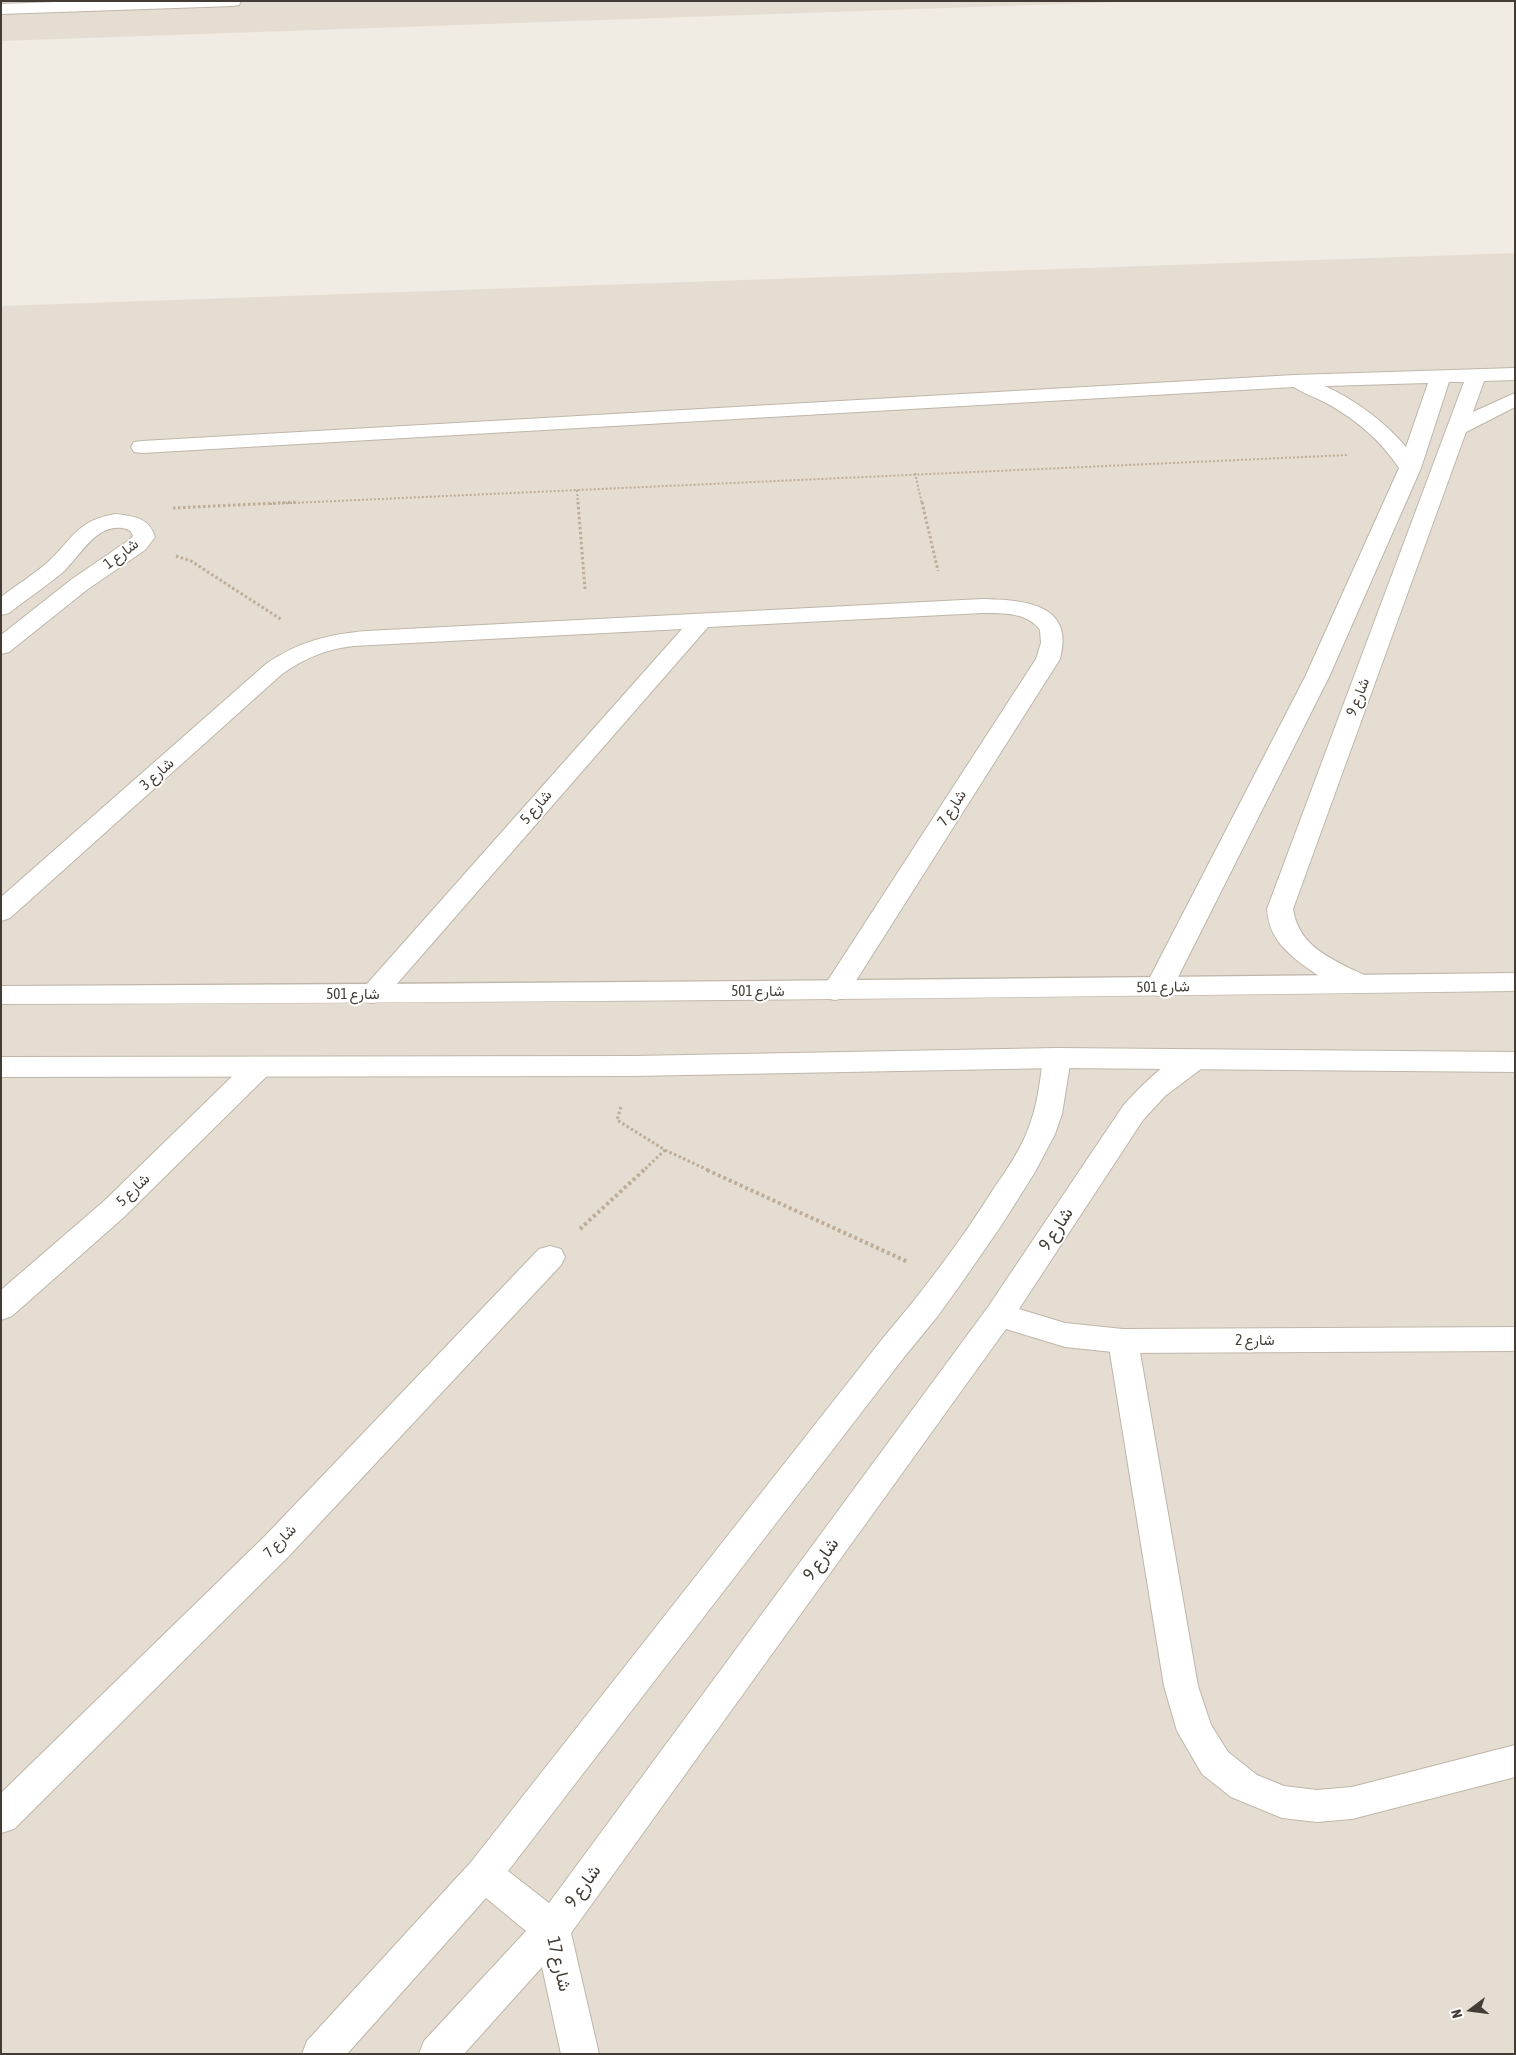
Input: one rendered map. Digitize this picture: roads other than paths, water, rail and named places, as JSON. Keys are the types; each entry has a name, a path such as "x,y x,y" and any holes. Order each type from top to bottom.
{"street":[{"path":"1,9 233,1"},
{"path":"142,447 1294,381 1440,378 1515,374"},
{"name":"شارع 9","path":"1360,984 1329,969 1299,948 1284,929 1280,909 1476,376"},
{"path":"1159,987 1317,678 1440,378"},
{"path":"1294,381 1357,412 1375,425 1406,460"},
{"path":"1458,428 1515,399"},
{"name":"شارع 1","path":"1,608 55,568 71,552 85,532 116,521 137,525 142,530 144,537 138,545 80,584 1,647"},
{"path":"1,594 25,589"},
{"name":"شارع 3","path":"1,912 274,669 294,655 318,644 350,639 1002,606 1026,610 1039,615 1046,621"},
{"name":"شارع 5","path":"372,994 701,620"},
{"name":"شارع 7","path":"835,991 1048,660 1052,650 1053,639 1046,621"},
{"name":"شارع 501","path":"1,995 372,994 643,990 835,991 1515,982"},
{"path":"321,2054 484,1874 947,1280 991,1218 1041,1134 1054,1092 1057,1058"},
{"path":"1,1067 634,1066 1057,1058 1515,1062"},
{"name":"شارع 9","path":"438,2054 552,1929 999,1315 1133,1112 1155,1089 1195,1059"},
{"name":"شارع 5","path":"1,1308 114,1209 259,1067"},
{"name":"شارع 7","path":"1,1817 276,1546 550,1257"},
{"name":"شارع 2","path":"999,1315 1065,1335 1123,1341 1515,1339"},
{"path":"1123,1341 1181,1686 1195,1731 1214,1763 1244,1786 1282,1802 1317,1806 1352,1803 1515,1761"},
{"name":"شارع 17","path":"484,1874 552,1929 580,2054"}]}
